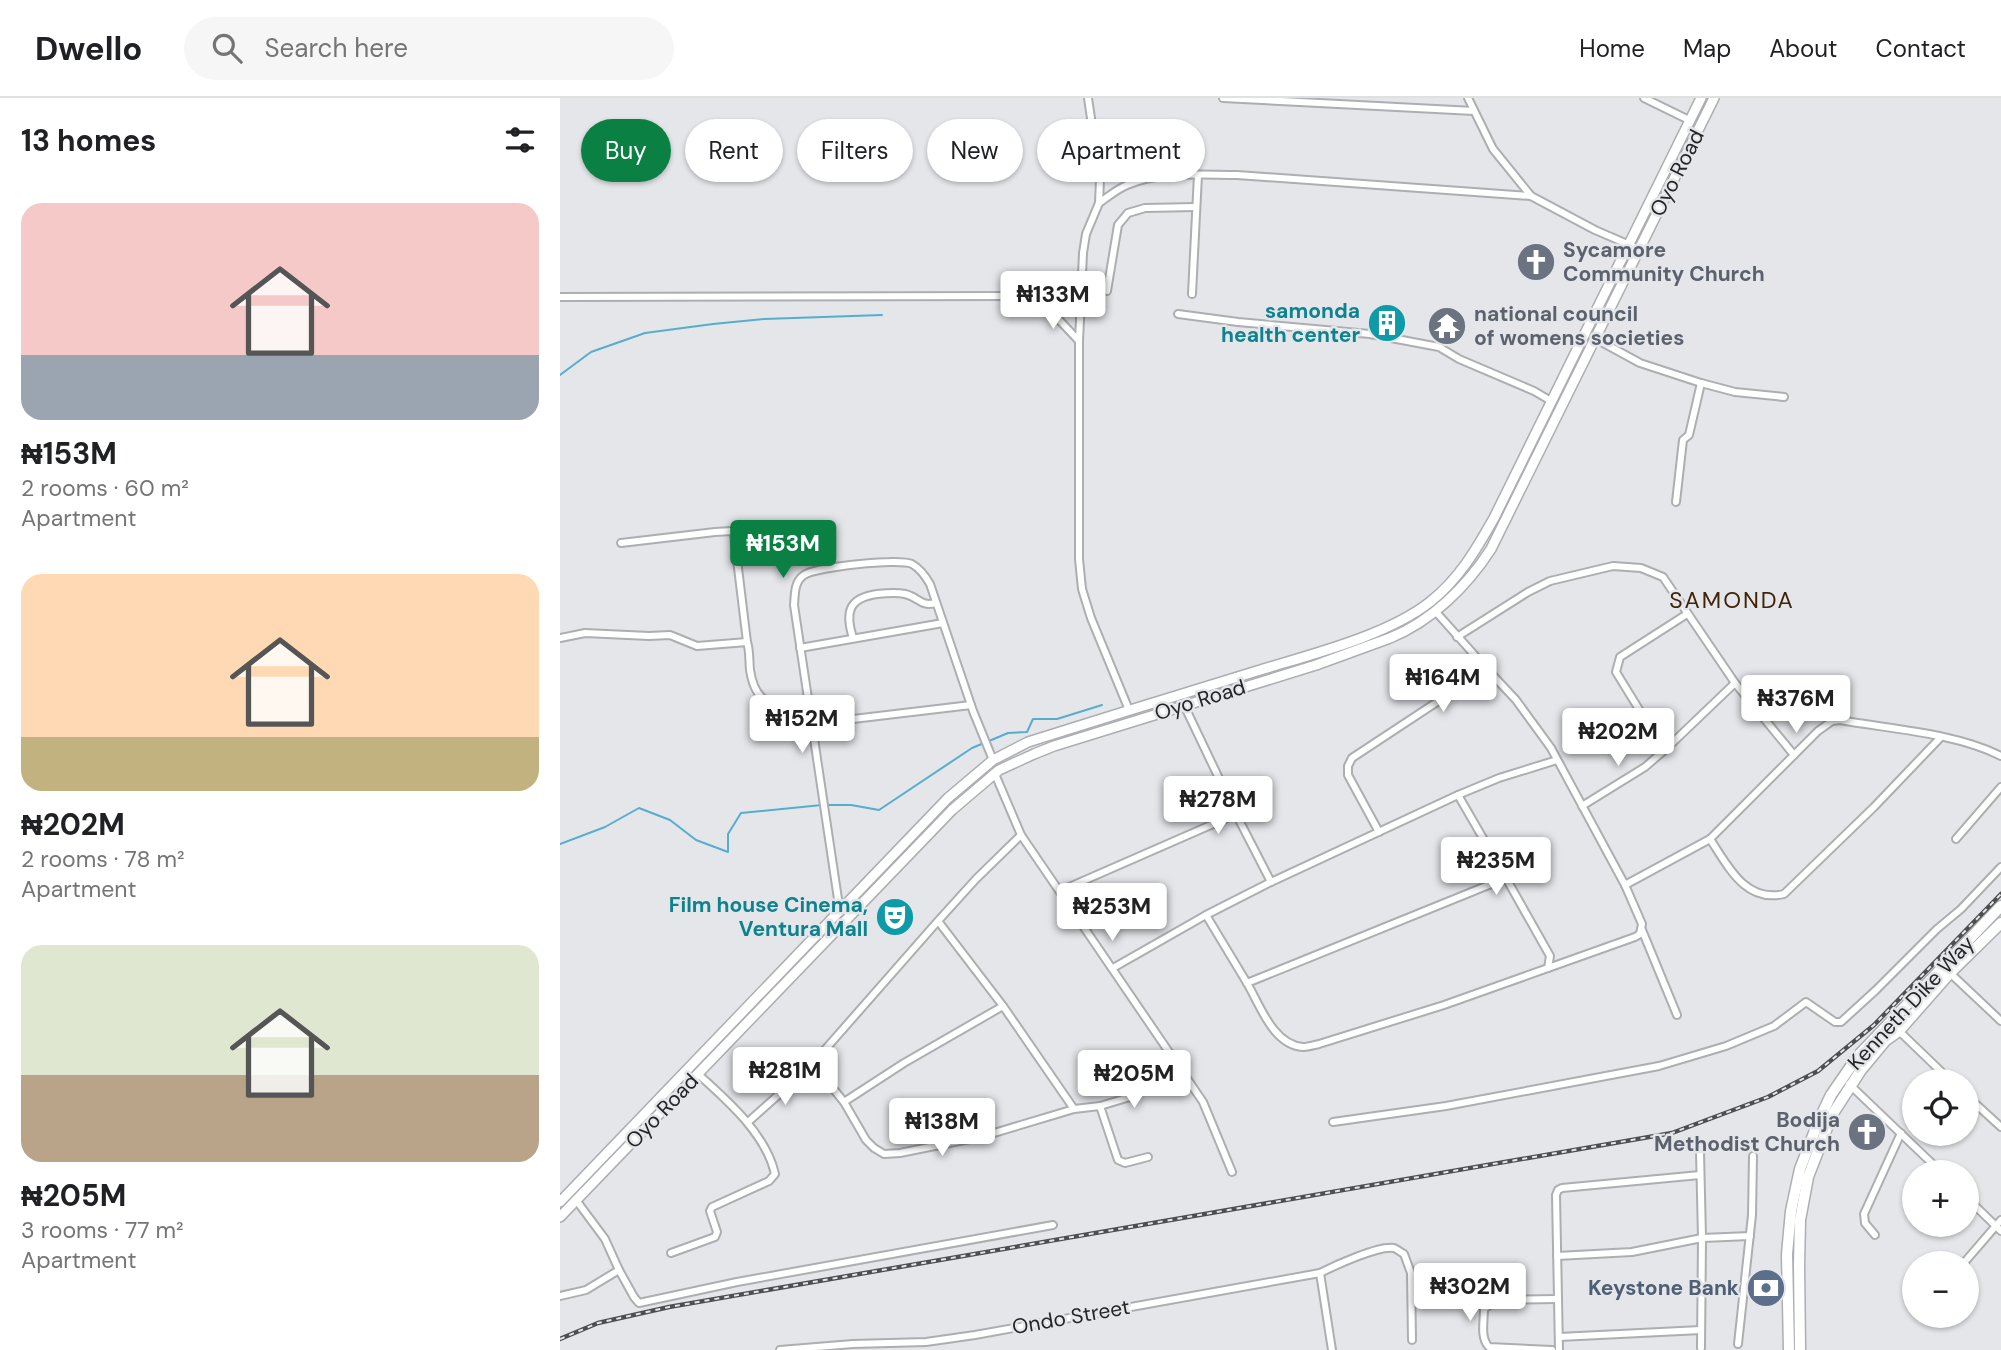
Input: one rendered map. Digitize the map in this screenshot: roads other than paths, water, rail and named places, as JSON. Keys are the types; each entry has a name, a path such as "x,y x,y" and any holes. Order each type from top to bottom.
{"highway":[{"name":"Kenneth Dike Way","path":"1800,1350 1794,1323 1787,1254 1794,1196 1809,1143 1831,1095 1878,1033 1999,911"},
{"name":"Kenneth Dike Way","path":"1789,1350 1794,1323 1804,1198 1808,1177 1832,1115 1850,1086 1885,1041 1899,1031 1950,973 2001,923"}],"main road":[{"name":"Oyo Road","path":"560,1216 698,1074 709,1055 948,798 993,760 1028,743 1339,645 1384,628 1429,603 1458,576 1480,543 1700,98"},
{"name":"Oyo Road","path":"560,1202 952,810 995,774 1054,746 1316,665 1401,634 1436,612 1467,581 1491,549 1714,98"}],"street":[{"path":"1088,98 1100,179 1099,203 1086,234 1083,253 1079,341 1079,548 1082,589 1091,618 1129,710"},
{"path":"1223,98 1474,111"},
{"path":"1468,98 1493,149 1531,196 1595,230 1639,249"},
{"path":"1644,98 1689,120"},
{"path":"1205,175 1531,196"},
{"path":"1099,203 1125,186 1137,182"},
{"path":"1192,294 1197,182"},
{"path":"1107,291 1118,225 1128,213 1145,208 1195,207"},
{"path":"1051,292 1083,280"},
{"path":"560,297 1022,296 1051,292 1072,292 1082,296"},
{"path":"1022,296 1045,305 1071,308 1081,304"},
{"path":"1045,305 1079,341"},
{"path":"1178,314 1370,334 1439,347 1459,359 1551,401"},
{"path":"1596,339 1640,363 1701,383 1735,392 1784,397"},
{"path":"1676,502 1683,440 1689,435 1701,383"},
{"path":"621,543 732,531 753,683 757,693 775,705 808,706"},
{"path":"842,910 838,899 794,605 795,587 803,575 817,569 880,562 913,564 926,577 993,760"},
{"path":"1457,637 1550,581 1613,566 1641,568 1663,577 1735,683 1794,755"},
{"path":"853,638 849,612 858,600 866,596 902,593 924,604 936,604"},
{"path":"1436,612 1544,735 1625,885 1677,1015"},
{"path":"1667,748 1640,711 1616,672 1616,667 1620,657 1687,614"},
{"path":"800,648 943,623"},
{"path":"560,638 585,633 670,635 698,646 747,642"},
{"path":"1379,832 1348,775 1352,758 1487,669"},
{"path":"1582,806 1645,767 1735,683"},
{"path":"811,724 971,705"},
{"path":"1184,705 1271,882"},
{"path":"1625,885 1710,839 1832,720 1941,737 2001,756"},
{"path":"1710,839 1736,877 1747,888 1771,897 1784,894 1874,807 1941,737"},
{"path":"1113,968 1271,882 1458,795 1499,778 1557,760"},
{"path":"995,774 1021,835 1203,1102 1232,1172"},
{"path":"1956,839 2001,787"},
{"path":"1458,795 1550,956 1548,968"},
{"path":"1060,891 1236,814"},
{"path":"1021,835 938,921 815,1061 815,1066 845,1102 866,1140 884,1154 984,1136 1074,1109 1130,1097 1180,1068"},
{"path":"1333,1122 1446,1106 1660,1066 1726,1046 1774,1026 1806,1002 1835,1022 1841,1022 1961,909 2001,867"},
{"path":"1247,983 1506,878"},
{"path":"1206,915 1278,1034 1285,1041 1304,1047 1444,1005 1635,937 1642,930"},
{"path":"938,921 1003,1006 1074,1109"},
{"path":"1950,973 2001,1021"},
{"path":"845,1102 904,1063 1003,1006"},
{"path":"1899,1031 1938,1069"},
{"path":"748,1122 804,1072"},
{"path":"671,1253 715,1237 717,1232 710,1211 712,1207 774,1177 772,1162 748,1122 698,1074"},
{"path":"1844,1076 1850,1086 1929,1160"},
{"path":"1100,1105 1118,1160 1125,1163 1148,1157"},
{"path":"1979,1107 2001,1127"},
{"path":"1875,1235 1865,1223 1864,1214 1901,1133"},
{"path":"1700,1152 1701,1348"},
{"path":"1738,1344 1750,1236 1753,1156"},
{"path":"1559,1350 1558,1191 1562,1188 1700,1175"},
{"path":"576,1200 606,1239 619,1270 639,1303 737,1282 1052,1225"},
{"path":"1975,1251 1999,1226 1979,1208"},
{"path":"1557,1256 1632,1252 1702,1238 1750,1236"},
{"name":"Ondo Street","path":"780,1350 853,1343 926,1346 1320,1273 1379,1250 1393,1248 1404,1254 1410,1273 1412,1340"},
{"path":"560,1296 586,1290 619,1270"},
{"path":"1320,1273 1332,1350"},
{"path":"1552,1350 1489,1347 1484,1343 1483,1336 1484,1309 1497,1300 1557,1299"},
{"path":"1559,1337 1701,1329"}],"waterway":[{"path":"560,375 591,352 645,333 764,319 882,315"},
{"path":"989,741 1008,733 1027,732 1033,719 1057,719 1102,705"},
{"path":"828,805 851,805 879,810 972,748 984,743"},
{"path":"560,844 605,827 639,808 670,820 696,840 728,852 728,834 741,813 822,805"}],"railway":[{"path":"560,1339 598,1323 669,1307 1672,1133 1768,1097 1818,1071 1874,1025 2001,894"}],"place":[{"name":"Sycamore Community Church","path":"1536,262"},
{"name":"samonda health center","path":"1387,323"},
{"name":"national council of womens societies","path":"1447,326"},
{"name":"Film house Cinema, Ventura Mall","path":"895,917"},
{"name":"Bodija Methodist Church","path":"1867,1132"},
{"name":"Keystone Bank","path":"1766,1288"}],"district":[{"name":"SAMONDA","path":"1732,600"}]}
